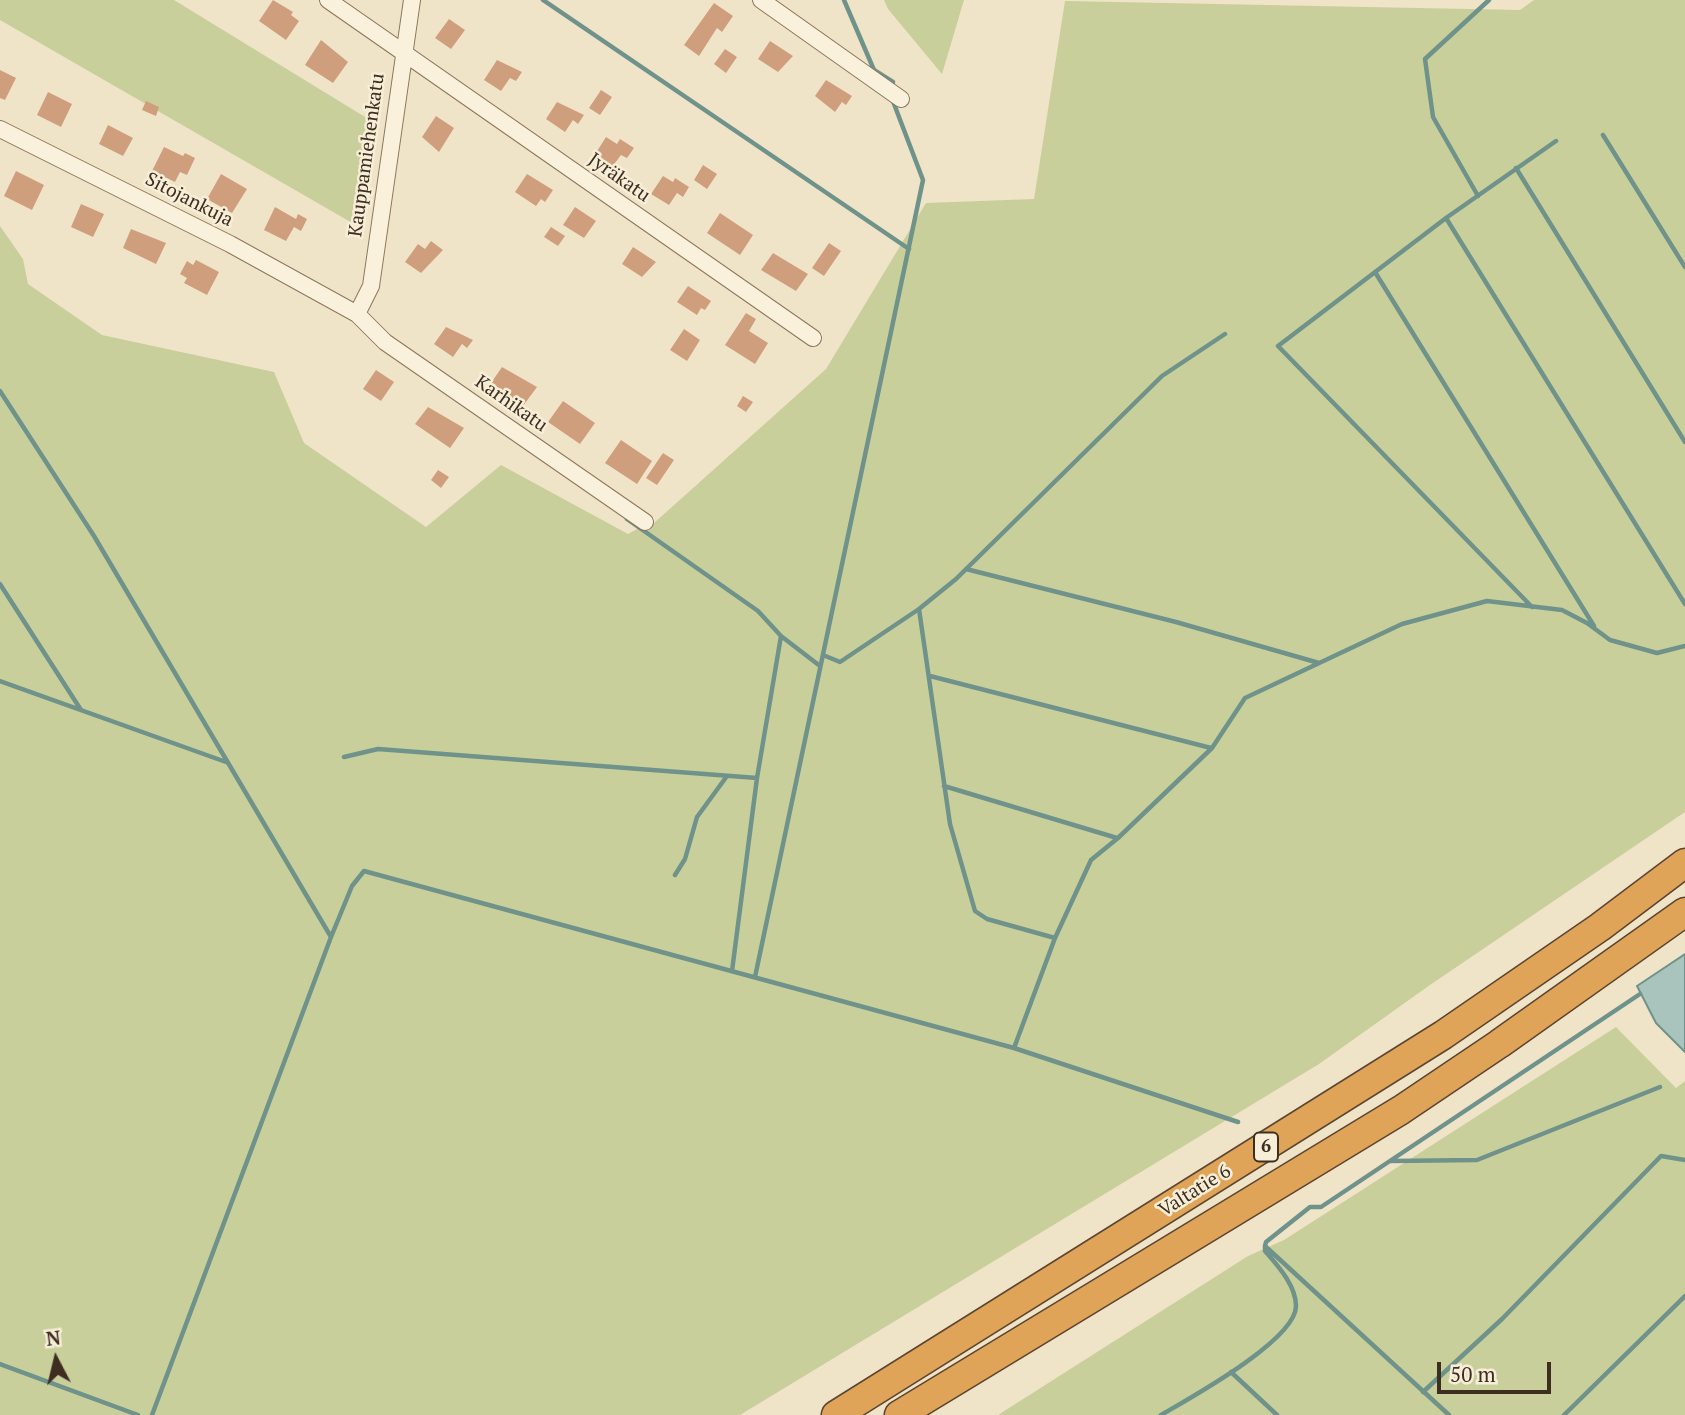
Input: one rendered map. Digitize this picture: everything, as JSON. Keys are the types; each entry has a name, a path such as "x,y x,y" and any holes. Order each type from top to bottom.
{"highway":[{"name":"Valtatie 6","path":"836,1415 1443,1035 1600,927 1685,863"},
{"name":"Valtatie 6","path":"899,1415 1401,1110 1685,912"}],"street":[{"name":"Jyräkatu","path":"328,0 813,338"},
{"name":"Kauppamiehenkatu","path":"357,314 371,286 412,0"},
{"path":"761,0 901,99"},
{"name":"Sitojankuja","path":"0,129 230,244 357,314"},
{"name":"Karhikatu","path":"357,314 385,342 645,522"}],"green space":[{"path":"0,0 174,0 370,120 354,224 0,20"},
{"path":"884,0 964,0 942,74 888,9"},
{"path":"1534,0 1685,0 1685,812 1430,985 1319,1064 740,1415 0,1415 0,226 23,259 28,284 102,335 274,372 304,443 426,527 501,465 628,534 646,524 654,523 826,369 926,203 1034,199 1065,1 1520,10"},
{"path":"1616,1027 1676,1088 1685,1081 1685,1415 998,1415 1248,1256 1284,1240"}],"water":[{"path":"1685,954 1685,1052 1656,1023 1637,986"}],"building":[{"path":"273,0 293,12 291,15 299,21 286,40 259,21"},
{"path":"714,3 733,16 722,32 717,28 699,56 684,45"},
{"path":"449,19 465,30 451,49 435,38"},
{"path":"321,40 348,62 333,83 305,65"},
{"path":"770,41 793,56 778,72 758,59"},
{"path":"725,49 737,57 726,73 714,64"},
{"path":"497,60 522,72 516,81 510,78 501,91 484,80"},
{"path":"0,70 16,78 5,100 0,98"},
{"path":"826,80 852,96 846,105 842,102 835,112 815,96"},
{"path":"601,90 612,97 600,115 589,108"},
{"path":"48,92 72,104 61,127 37,115"},
{"path":"146,101 159,107 156,116 142,110"},
{"path":"557,102 584,115 578,124 573,120 565,132 546,119"},
{"path":"436,116 454,128 439,152 422,137"},
{"path":"108,125 133,138 123,156 99,144"},
{"path":"606,137 617,144 620,139 634,148 627,158 621,155 612,167 594,156"},
{"path":"164,147 183,156 185,153 195,158 187,175 180,172 175,182 152,171"},
{"path":"703,165 717,174 707,189 694,180"},
{"path":"16,171 44,185 32,210 4,196"},
{"path":"221,174 247,189 232,213 207,199"},
{"path":"527,174 553,190 545,202 541,199 536,206 515,192"},
{"path":"663,176 673,182 675,178 689,187 683,197 677,193 669,205 651,194"},
{"path":"81,204 104,214 93,237 71,227"},
{"path":"275,207 296,219 298,214 307,219 301,231 294,227 286,241 264,230"},
{"path":"575,207 596,221 584,238 563,225"},
{"path":"720,213 753,235 740,255 707,233"},
{"path":"551,227 565,236 558,246 544,237"},
{"path":"131,229 166,243 156,264 123,248"},
{"path":"431,241 443,250 421,273 405,262 418,244 425,249"},
{"path":"829,243 841,251 824,276 812,268"},
{"path":"633,247 656,262 642,277 622,264"},
{"path":"773,253 808,274 796,291 761,270"},
{"path":"196,260 219,272 207,295 184,283 187,278 180,274 187,261 193,265"},
{"path":"688,286 711,301 705,310 701,308 697,315 677,302"},
{"path":"746,313 756,319 749,331 768,343 755,364 725,345"},
{"path":"446,327 473,340 467,348 462,344 453,357 434,344"},
{"path":"684,329 700,340 687,361 670,350"},
{"path":"502,367 537,387 523,406 491,383"},
{"path":"376,370 394,382 381,401 363,389"},
{"path":"743,396 753,402 746,412 737,406"},
{"path":"563,401 595,423 580,444 548,422"},
{"path":"428,407 464,428 450,448 415,424"},
{"path":"621,440 652,461 637,484 605,463"},
{"path":"663,453 674,460 657,485 646,478"},
{"path":"438,470 449,477 441,488 431,480"}],"waterway":[{"path":"543,0 909,249"},
{"path":"844,0 874,70 893,82 892,87"},
{"path":"1478,196 1433,117 1425,59 1489,0"},
{"path":"755,977 923,180 891,96"},
{"path":"1603,135 1685,267"},
{"path":"1532,607 1278,346 1446,218 1556,141"},
{"path":"1516,168 1685,442"},
{"path":"1446,218 1685,604"},
{"path":"1375,272 1594,626"},
{"path":"823,655 840,662 919,609 956,579 1162,376 1225,334"},
{"path":"0,391 94,536 331,937"},
{"path":"627,519 758,611 781,636 820,666"},
{"path":"966,569 1176,622 1319,663"},
{"path":"0,584 81,710"},
{"path":"1014,1048 1055,938 1091,860 1118,838 1212,748 1245,698 1402,624 1487,601 1562,610 1587,623 1610,640 1657,653 1685,646"},
{"path":"919,609 950,824 975,911 987,919 1055,938"},
{"path":"732,971 757,778 781,636"},
{"path":"930,676 1211,748"},
{"path":"0,681 226,762"},
{"path":"344,757 378,749 757,778"},
{"path":"675,875 685,859 697,817 727,776"},
{"path":"944,786 1117,838"},
{"path":"152,1415 331,937 352,886 364,871 1014,1048 1238,1122"},
{"path":"1265,1246 1266,1242 1310,1207 1321,1207 1640,994"},
{"path":"1391,1161 1477,1160 1660,1087"},
{"path":"1423,1392 1502,1319 1661,1156 1685,1160"},
{"path":"1265,1246 1449,1415"},
{"path":"1161,1415 1261,1351 1291,1320 1296,1306 1293,1291 1265,1251 1265,1246"},
{"path":"1564,1415 1685,1296"},
{"path":"0,1364 138,1415"},
{"path":"1231,1372 1277,1415"}]}
